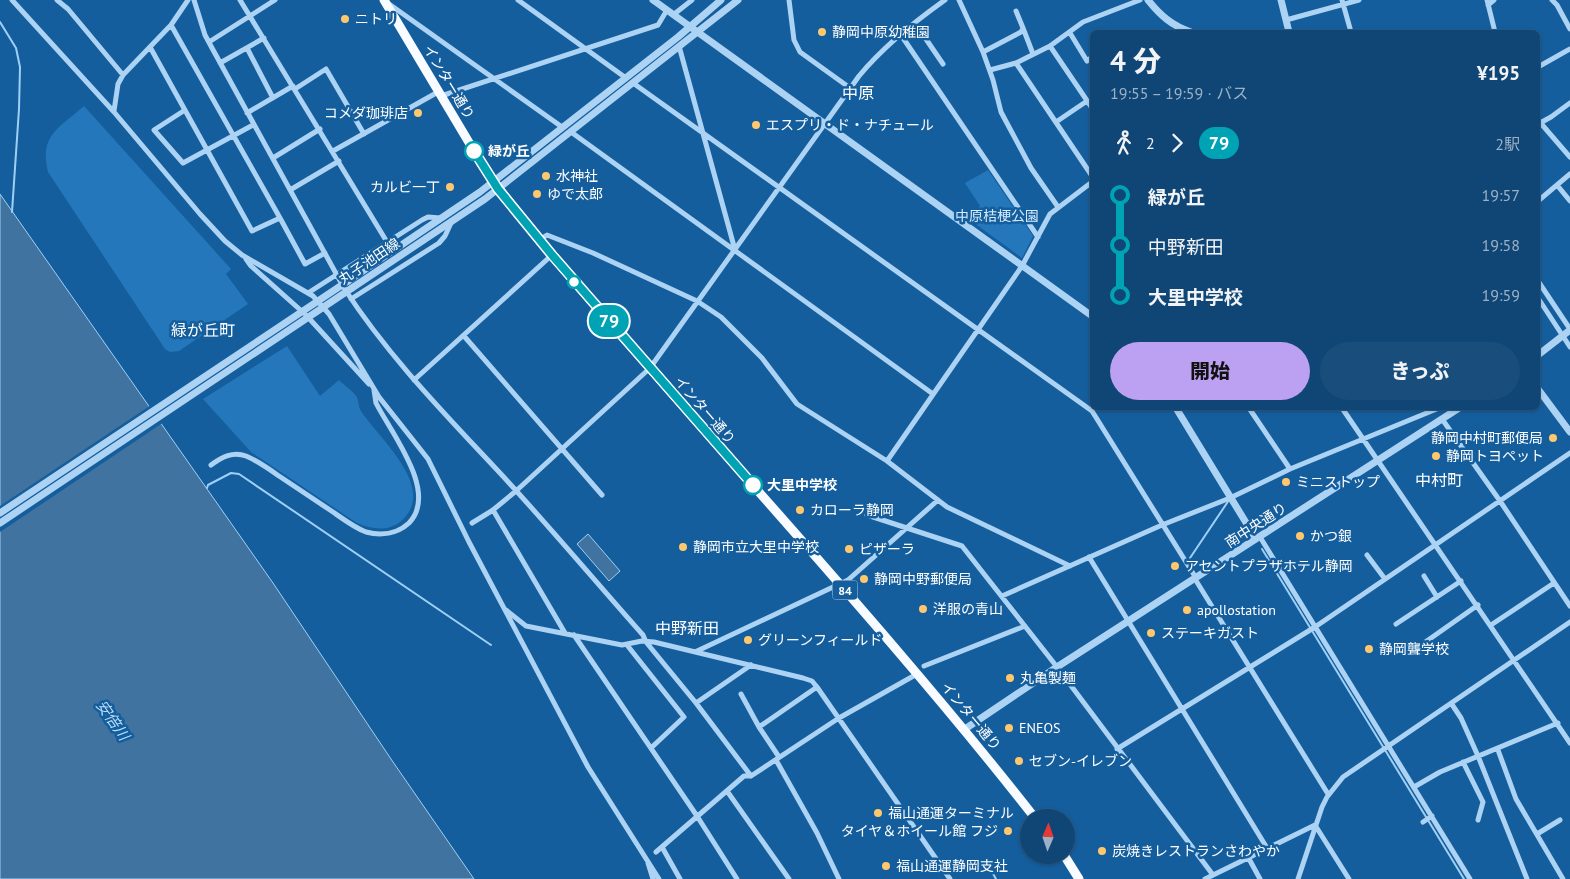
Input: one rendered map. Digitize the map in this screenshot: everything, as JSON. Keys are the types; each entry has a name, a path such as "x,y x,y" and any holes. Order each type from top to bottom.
{"main road":[{"name":"インター通り","path":"384,1 496,186 539,240 965,729 1028,809"},
{"path":"1070,864 1080,879"}],"street":[{"path":"12,0 114,112 225,241 244,256 308,293 329,314 374,388 428,460 588,767 659,879"},
{"path":"57,0 68,9 123,75"},
{"path":"114,112 118,84 123,75 171,25 188,0"},
{"path":"194,0 209,42 253,125 337,275 365,320 414,380 516,490 643,635 646,642 696,703 751,776"},
{"path":"240,0 387,242"},
{"path":"209,42 275,0"},
{"path":"518,0 525,2 626,78"},
{"path":"653,0 1090,315"},
{"path":"673,15 692,0"},
{"name":"丸子池田線","path":"0,523 452,222 496,186 562,127 690,27 721,0"},
{"name":"丸子池田線","path":"0,513 442,218 496,186 571,132 738,0"},
{"path":"789,0 794,40 800,52 850,88"},
{"path":"472,523 493,510 516,490 650,368 778,187 872,60 900,35 945,0"},
{"path":"959,0 990,70 1001,112 1032,168 1058,207"},
{"path":"990,70 1016,63 1050,46 1083,22 1140,0"},
{"path":"1148,0 1160,14 1174,25 1186,30"},
{"path":"1281,0 1288,30"},
{"path":"1286,20 1342,2 1359,0"},
{"path":"1494,0 1487,2 1494,30"},
{"path":"1552,0 1557,5 1570,29"},
{"path":"384,1 562,127"},
{"path":"1342,2 1350,30"},
{"path":"333,151 440,94 494,79 658,25 667,10"},
{"path":"1016,11 1033,54"},
{"path":"915,23 943,64"},
{"path":"171,25 305,264 325,253"},
{"path":"1174,25 1177,30"},
{"path":"983,52 1021,32 1023,28"},
{"path":"1070,33 1087,62 1090,59"},
{"path":"900,35 1038,237"},
{"path":"220,63 264,38"},
{"path":"679,46 735,250"},
{"path":"1050,46 1090,105"},
{"path":"150,47 252,231 280,218"},
{"path":"246,48 273,98"},
{"path":"1540,66 1570,49"},
{"path":"1016,63 1090,173"},
{"path":"247,113 326,69 364,134"},
{"path":"634,83 1090,410"},
{"path":"1056,122 1087,101"},
{"path":"1540,121 1551,117 1570,103"},
{"path":"186,110 154,130 183,163 253,125"},
{"path":"1540,122 1570,156"},
{"path":"273,158 320,130"},
{"path":"571,132 933,394"},
{"path":"290,190 339,161"},
{"path":"1540,199 1570,174"},
{"path":"887,461 1022,266 1050,214 1090,183"},
{"path":"1557,185 1570,201"},
{"path":"308,293 422,220 428,217 442,218"},
{"path":"351,299 438,243 452,222"},
{"path":"539,240 547,236 593,253 696,301 721,318 762,358 797,404 887,461 947,508 1070,566"},
{"path":"414,380 552,255"},
{"path":"211,465 225,456 234,454 245,456 261,464 344,520 364,531 382,534 393,533 401,529 415,515 419,505 418,482 376,403 374,388 306,315 251,266 244,256"},
{"path":"1540,284 1570,330 1540,353"},
{"path":"1540,301 1570,347"},
{"path":"464,336 602,495"},
{"path":"1540,392 1570,432"},
{"path":"1091,410 1328,794"},
{"path":"1177,410 1230,498 1258,538 1470,879"},
{"path":"1250,410 1290,469"},
{"path":"1343,410 1478,605 1570,743"},
{"path":"1002,596 1162,525 1230,498 1290,469 1434,410"},
{"name":"南中央通り","path":"965,729 1057,667 1457,410"},
{"path":"1442,419 1500,501 1570,606"},
{"path":"1117,749 1308,631 1570,453"},
{"path":"695,652 848,580 938,500"},
{"path":"493,510 565,633"},
{"path":"867,515 962,546 1057,667 1213,875"},
{"path":"1367,555 1385,579"},
{"path":"1089,557 1267,848"},
{"path":"1424,576 1437,597"},
{"path":"1396,624 1461,581"},
{"path":"1491,625 1554,583"},
{"path":"1414,650 1478,605"},
{"path":"504,609 526,626 627,645 642,641 654,642 803,678 812,682 817,686 950,879"},
{"path":"1298,879 1322,807 1328,794 1343,777 1570,622"},
{"path":"924,666 1025,626"},
{"path":"574,635 697,816 737,879"},
{"path":"627,645 684,717 651,748"},
{"path":"696,703 751,665"},
{"path":"656,852 744,776 751,776 839,718 917,674"},
{"path":"759,727 817,686"},
{"path":"742,694 817,833 839,879"},
{"path":"1451,703 1461,718 1478,756 1527,879"},
{"path":"1414,787 1440,772 1498,750 1558,723"},
{"path":"1498,750 1516,799 1563,879"},
{"path":"1463,762 1483,802 1478,820"},
{"path":"727,791 789,879"},
{"path":"1423,822 1431,817"},
{"path":"1537,834 1560,820"},
{"path":"1205,879 1315,825"},
{"path":"1315,825 1349,879"},
{"path":"662,847 680,879"},
{"path":"1248,858 1260,879"},
{"path":"648,860 652,879"}],"green space":[{"path":"84,106 231,269 226,274 248,304 179,351 170,352 165,349 48,172 46,149 53,133"},
{"name":"中原桔梗公園","path":"988,170 1033,236 1022,258 966,217 980,206 965,183"},
{"path":"287,346 320,396 339,380 352,392 357,398 361,411 402,464 410,479 413,495 411,509 400,522 384,528 368,527 357,523 251,452 203,399"}],"water":[{"name":"安倍川","path":"0,194 273,583 474,879 0,879"},
{"path":"588,534 620,571 609,581 577,544"}],"pier":[{"path":"151,405 164,422 0,532 0,506"}],"waterway":[{"path":"0,22 16,48 20,67 12,212"},
{"path":"207,488 208,485 231,473 239,474 491,645"},
{"path":"1190,558 1229,500"},
{"path":"1262,549 1464,879"},
{"path":"988,865 996,879"}],"bus line":[{"name":"79","path":"474,151 498,189 552,255 753,485"}],"place":[{"name":"ニトリ","path":"345,19"},
{"name":"静岡中原幼稚園","path":"822,32"},
{"name":"コメダ珈琲店","path":"418,113"},
{"name":"エスプリ・ド・ナチュール","path":"756,125"},
{"name":"緑が丘","path":"474,151"},
{"name":"水神社","path":"546,176"},
{"name":"カルビ一丁","path":"450,187"},
{"name":"ゆで太郎","path":"537,194"},
{"name":"静岡中村町郵便局","path":"1553,438"},
{"name":"静岡トヨペット","path":"1436,456"},
{"name":"ミニストップ","path":"1286,482"},
{"name":"大里中学校","path":"753,485"},
{"name":"カローラ静岡","path":"800,510"},
{"name":"かつ銀","path":"1300,536"},
{"name":"静岡市立大里中学校","path":"683,547"},
{"name":"ピザーラ","path":"849,549"},
{"name":"アセントプラザホテル静岡","path":"1175,566"},
{"name":"静岡中野郵便局","path":"864,579"},
{"name":"洋服の青山","path":"923,609"},
{"name":"apollostation","path":"1187,610"},
{"name":"ステーキガスト","path":"1151,633"},
{"name":"グリーンフィールド","path":"748,640"},
{"name":"静岡聾学校","path":"1369,649"},
{"name":"丸亀製麺","path":"1010,678"},
{"name":"ENEOS","path":"1009,728"},
{"name":"セブン-イレブン","path":"1019,761"},
{"name":"福山通運ターミナル","path":"878,813"},
{"name":"タイヤ＆ホイール館 フジ","path":"1008,831"},
{"name":"炭焼きレストランさわやか","path":"1102,851"},
{"name":"福山通運静岡支社","path":"886,866"}],"district":[{"name":"中原","path":"858,93"},
{"name":"緑が丘町","path":"203,330"},
{"name":"中村町","path":"1439,480"},
{"name":"中野新田","path":"687,628"}]}
